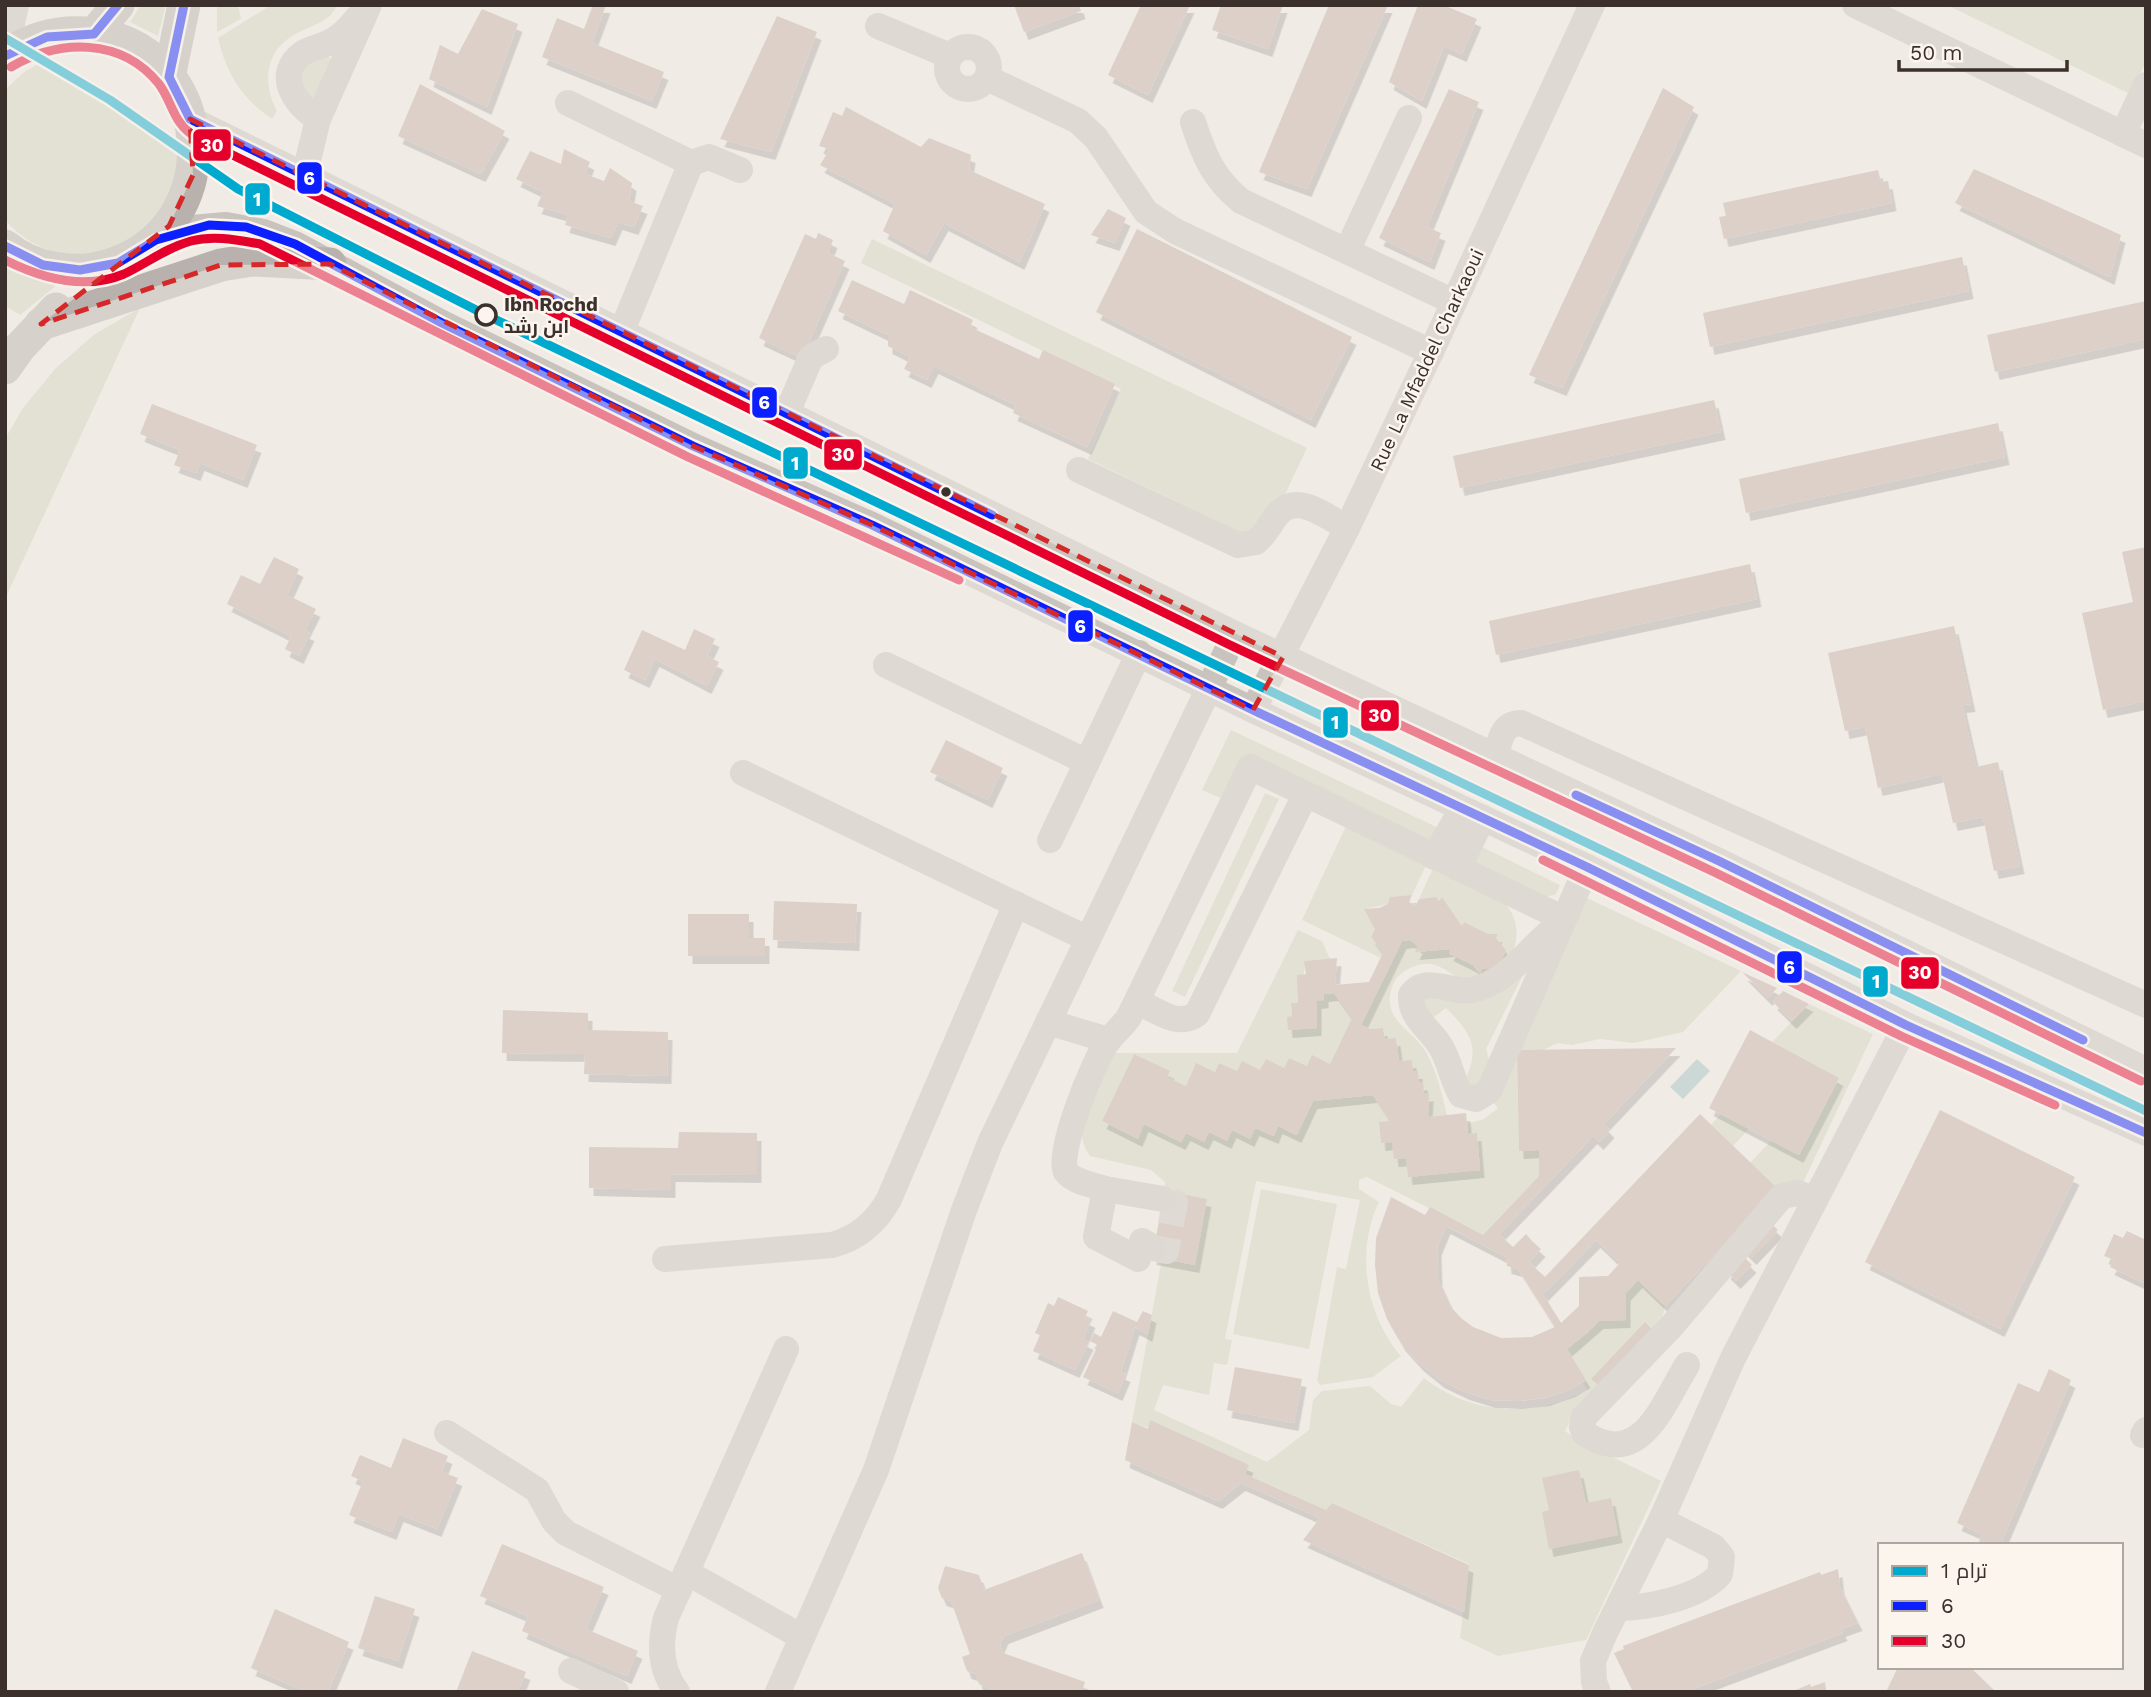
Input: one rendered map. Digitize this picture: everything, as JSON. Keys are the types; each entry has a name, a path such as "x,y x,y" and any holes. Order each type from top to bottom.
{"main road":[{"path":"94,34 118,5"},
{"path":"169,77 184,5"},
{"path":"5,56 22,46 55,34 94,34 128,44 157,64 169,77 190,118 194,142 192,175 180,211 156,240 78,291 41,324 5,368"},
{"path":"5,246 25,258 62,269 80,270 118,263"},
{"path":"41,324 221,265 267,260 330,264"}],"street":[{"path":"5,56 16,5"},
{"path":"304,177 318,119 367,5"},
{"path":"318,119 302,109 291,94 289,75 292,66 304,51 341,35 367,5"},
{"path":"1855,5 2135,139 2146,85"},
{"name":"Rue La Mfaddel Charkaoui","path":"1253,710 1283,657 1432,352 1588,7"},
{"path":"878,26 950,57 963,47 979,50 989,62 987,78 1078,121 1096,138 1146,212 1175,231 1432,352"},
{"path":"568,103 691,163 709,157 740,170"},
{"path":"190,118 304,177 1235,634 1719,861 2146,1070"},
{"path":"1347,251 1409,118"},
{"path":"1193,122 1206,163 1222,186 1241,201 1454,302"},
{"path":"621,333 691,163"},
{"path":"156,240 209,225 246,228 295,244 442,323 693,446 872,525 1207,688 1587,867 1906,1025 2146,1133"},
{"path":"787,413 811,358 826,349"},
{"path":"1079,470 1238,545 1256,542 1278,514 1292,505 1309,507 1347,528"},
{"path":"778,1692 876,1470 948,1255 986,1154 1235,634"},
{"path":"1050,839 1139,653"},
{"path":"886,665 1087,762"},
{"path":"1495,758 1504,730 1512,724 1521,723 2146,1004"},
{"path":"1163,1199 1105,1189 1072,1177 1065,1170 1063,1161 1073,1121 1108,1040 1118,1033 1137,1001 1250,767 1561,921"},
{"path":"743,773 1088,939"},
{"path":"1137,1001 1177,1020 1184,1021 1197,1014 1305,794"},
{"path":"1446,863 1473,813"},
{"path":"1561,921 1506,974 1491,983 1456,991 1432,984 1423,985 1411,995 1411,1006 1416,1018 1441,1048 1461,1095 1476,1099 1489,1091 1561,921 1587,867"},
{"path":"665,1259 832,1245 846,1241 872,1224 889,1199 1016,904"},
{"path":"1048,1023 1108,1040"},
{"path":"1598,1692 1593,1661 1661,1520 1733,1358 1906,1025"},
{"path":"1105,1189 1096,1237 1138,1259 1142,1241 1154,1248"},
{"path":"1687,1366 1646,1432 1634,1441 1613,1445 1584,1433 1584,1417 1670,1328 1782,1196 1798,1193 1815,1200"},
{"path":"677,1692 665,1668 661,1652 666,1618 786,1349"},
{"path":"447,1433 537,1490 554,1521 566,1533 682,1581 802,1637"},
{"path":"1618,1608 1657,1605 1711,1583 1720,1574 1722,1557 1714,1547 1661,1520"},
{"path":"571,1671 616,1692"}],"highlighted area":[{"path":"190,119 1283,657 1253,710 872,525 693,446 330,264 221,265 41,324 169,226 193,175"}],"green space":[{"path":"141,5 166,5 158,36 130,22"},
{"path":"217,5 238,5 241,19 217,32"},
{"path":"271,5 337,5 324,20 294,35 277,50 272,59 268,79 272,101 277,111 272,119 252,103 237,84 226,63 218,38"},
{"path":"1947,5 2146,5 2146,62 2130,94"},
{"path":"328,55 332,61 315,100 298,88 305,65"},
{"path":"40,63 113,107 182,156 176,189 159,215 141,233 119,246 96,253 72,255 49,250 26,238 5,220 5,90 24,72"},
{"path":"872,239 1307,448 1270,526 1240,532 1088,459 1121,389 861,263"},
{"path":"5,265 57,285 20,315 5,306"},
{"path":"140,308 5,599 5,439 23,408 56,368 95,334"},
{"path":"1231,730 1443,830 1436,843 1245,761 1225,800 1202,790"},
{"path":"1265,793 1279,799 1185,997 1172,991"},
{"path":"1346,826 1427,863 1412,895 1391,897 1388,904 1365,909 1375,929 1371,937 1383,953 1381,958 1302,920"},
{"path":"1478,845 1560,885 1556,894 1544,898 1474,862"},
{"path":"1434,866 1503,901 1511,911 1516,935 1515,947 1509,958 1490,974 1470,980 1463,979 1439,967 1426,964 1405,971 1394,982 1390,1006 1399,1023 1427,1054 1447,1115 1428,1117 1429,1094 1424,1094 1418,1071 1413,1071 1412,1060 1399,1061 1396,1038 1385,1039 1383,1028 1370,1029 1361,1025 1402,941 1410,940 1418,946 1416,952 1451,949 1449,954 1473,965 1479,973 1482,969 1497,968 1506,950 1496,938 1498,934 1488,934 1464,922 1462,926 1442,897 1439,901 1435,897 1419,899"},
{"path":"1585,897 1741,971 1683,1032 1634,1043 1600,1039 1572,1045 1558,1043 1543,1050 1517,1050 1519,1150 1539,1150 1539,1176 1483,1235 1367,1177 1359,1180 1359,1189 1379,1202 1367,1241 1366,1262 1372,1303 1379,1322 1401,1356 1373,1377 1320,1385 1317,1381 1337,1267 1346,1269 1360,1200 1256,1181 1225,1339 1232,1340 1227,1365 1214,1363 1209,1395 1163,1385 1154,1410 1267,1462 1309,1430 1313,1400 1322,1391 1370,1386 1391,1404 1401,1407 1424,1378 1462,1400 1483,1406 1525,1409 1546,1406 1587,1390 1583,1383 1586,1380 1567,1349 1587,1334 1638,1280 1665,1306 1661,1323 1603,1389 1570,1421 1565,1431 1661,1481 1586,1640 1498,1656 1460,1638 1469,1564 1332,1503 1326,1510 1245,1474 1249,1465 1132,1422 1162,1259 1165,1182 1151,1170 1090,1156 1084,1144 1083,1118 1112,1053 1237,1053 1298,930 1322,941 1330,959 1305,961 1298,1003 1291,1003 1292,1016 1288,1030 1317,1027 1317,1001 1324,994 1334,993 1352,1018 1330,1064 1307,1066 1289,1058 1284,1068 1237,1071 1219,1063 1215,1072 1196,1064 1186,1086 1167,1077 1169,1071 1134,1054 1102,1121 1137,1138 1144,1124 1181,1142 1186,1133 1204,1141 1209,1132 1232,1130 1250,1138 1255,1128 1273,1136 1278,1126 1296,1135 1313,1101 1373,1095 1390,1121 1379,1122 1381,1143 1392,1142 1406,1158 1480,1170 1477,1134 1468,1134 1467,1124 1484,1119 1498,1108 1490,1098"},
{"path":"1528,965 1486,1049 1491,1066 1482,1086 1463,1084 1469,1072 1473,1052 1468,1035 1446,1008 1430,1020 1420,998"},
{"path":"1809,1004 1873,1034 1801,1187 1777,1188 1750,1163 1771,1141 1799,1155 1839,1078 1772,1042"},
{"path":"1721,1114 1749,1129 1733,1146 1711,1125"},
{"path":"1261,1189 1337,1204 1309,1349 1233,1334"}],"water":[{"path":"1697,1059 1710,1071 1683,1099 1670,1087"}],"building":[{"path":"593,5 606,5 592,43 664,72 652,101 542,57 557,18 584,29"},
{"path":"1014,5 1079,5 1081,11 1024,32"},
{"path":"1141,5 1190,5 1148,95 1108,75"},
{"path":"1221,5 1283,5 1268,49 1212,30"},
{"path":"1329,5 1388,5 1307,189 1259,172"},
{"path":"1418,5 1443,5 1477,19 1462,54 1444,46 1422,101 1389,82"},
{"path":"482,9 518,24 487,107 429,79 440,45 458,54"},
{"path":"777,16 817,32 771,152 720,139"},
{"path":"420,84 505,131 481,174 398,136"},
{"path":"1663,88 1694,107 1562,388 1529,375"},
{"path":"1449,89 1479,102 1427,227 1441,233 1430,262 1379,238"},
{"path":"846,107 921,147 929,138 971,155 969,170 1045,204 1020,262 944,223 926,255 883,231 895,204 820,165 830,149 819,146 833,112 842,116"},
{"path":"564,149 590,162 585,174 604,181 610,168 632,183 629,201 643,206 634,227 618,222 611,238 565,225 568,215 537,206 543,192 516,179 530,151 561,164"},
{"path":"1974,169 2121,235 2110,277 1955,203"},
{"path":"1878,170 1881,182 1888,181 1892,203 1724,239 1719,217 1726,216 1723,203"},
{"path":"1108,209 1126,218 1115,243 1091,235"},
{"path":"1137,229 1352,337 1311,420 1096,312"},
{"path":"818,233 833,240 828,253 845,261 802,358 759,338 805,234 816,239"},
{"path":"1962,257 1969,291 1710,347 1703,313"},
{"path":"852,280 904,304 910,290 973,320 970,327 1039,359 1043,350 1115,384 1087,447 1013,413 1016,405 934,366 927,380 904,369 910,357 888,346 888,335 838,311"},
{"path":"2146,301 2146,339 1995,372 1987,335"},
{"path":"1714,400 1721,432 1460,488 1453,456"},
{"path":"152,404 257,445 243,480 200,463 196,473 174,465 180,450 140,434"},
{"path":"1998,423 2005,457 1746,513 1739,479"},
{"path":"2146,547 2146,701 2103,710 2082,613 2133,602 2122,552"},
{"path":"274,557 299,569 287,595 316,609 305,631 310,633 299,656 285,649 291,636 227,604 241,575 260,584"},
{"path":"1750,564 1757,599 1496,655 1489,621"},
{"path":"1954,626 1971,704 1962,705 1976,767 1998,762 2020,866 1994,871 1983,817 1953,823 1942,774 1878,788 1865,727 1845,731 1828,653"},
{"path":"694,629 715,639 707,656 719,662 707,686 655,659 645,680 624,670 642,630 685,650"},
{"path":"946,740 1003,768 988,800 930,772"},
{"path":"1412,895 1409,902 1415,906 1419,899 1436,897 1439,901 1442,897 1462,926 1464,922 1488,934 1498,934 1496,938 1506,950 1497,969 1482,969 1480,973 1473,965 1449,953 1451,949 1415,952 1418,946 1410,940 1402,941 1361,1025 1370,1029 1383,1028 1385,1039 1396,1038 1399,1061 1412,1060 1413,1071 1418,1071 1419,1083 1423,1082 1424,1094 1429,1093 1428,1117 1466,1113 1468,1134 1477,1133 1480,1170 1408,1177 1406,1158 1394,1159 1392,1142 1381,1143 1379,1122 1390,1121 1373,1095 1313,1101 1297,1135 1278,1126 1274,1136 1255,1128 1250,1139 1232,1130 1227,1141 1209,1132 1204,1142 1186,1133 1181,1142 1144,1124 1138,1139 1102,1121 1134,1054 1170,1071 1167,1077 1186,1086 1196,1063 1215,1072 1219,1063 1237,1071 1242,1061 1260,1070 1266,1059 1284,1068 1289,1058 1307,1066 1312,1055 1330,1064 1352,1018 1334,993 1324,994 1324,1000 1317,1001 1317,1028 1288,1030 1287,1017 1292,1016 1291,1003 1298,1003 1297,975 1306,974 1304,961 1337,958 1335,985 1369,982 1383,953 1371,937 1375,929 1364,909 1388,904 1390,897"},
{"path":"774,901 857,904 855,943 773,940"},
{"path":"688,914 749,914 749,938 765,938 765,956 688,956"},
{"path":"1742,972 1777,988 1768,998"},
{"path":"1783,991 1809,1004 1792,1021 1773,1002"},
{"path":"503,1010 588,1013 588,1030 668,1032 667,1076 584,1074 585,1054 502,1053"},
{"path":"1750,1030 1839,1078 1799,1155 1709,1108"},
{"path":"1676,1048 1604,1124 1610,1130 1599,1142 1593,1136 1499,1234 1513,1247 1526,1234 1541,1249 1529,1262 1545,1277 1700,1114 1777,1188 1665,1306 1638,1280 1626,1293 1626,1320 1599,1321 1567,1349 1586,1380 1571,1389 1545,1398 1518,1401 1491,1400 1465,1392 1440,1380 1419,1363 1401,1343 1387,1319 1378,1293 1375,1265 1376,1238 1391,1197 1425,1215 1430,1207 1483,1235 1539,1176 1539,1150 1519,1151 1517,1050","holes":["1446,1226 1506,1257 1507,1266 1518,1269 1555,1327 1532,1337 1501,1338 1473,1327 1461,1318 1451,1307 1438,1279 1437,1248","1596,1240 1620,1263 1608,1276 1579,1277 1579,1306 1561,1323 1543,1294"]},
{"path":"1940,1110 2075,1177 2000,1329 1865,1262"},
{"path":"679,1132 757,1133 757,1175 671,1174 671,1190 589,1188 589,1147 678,1148"},
{"path":"1165,1191 1207,1199 1195,1265 1152,1257"},
{"path":"1767,1220 1778,1230 1752,1257 1741,1246"},
{"path":"2127,1231 2146,1240 2146,1284 2110,1267 2114,1260 2104,1256 2114,1234 2123,1238"},
{"path":"1742,1255 1752,1265 1736,1281 1726,1271"},
{"path":"1058,1297 1088,1311 1085,1317 1091,1320 1083,1339 1089,1342 1075,1370 1033,1351 1040,1335 1035,1333 1048,1303 1054,1306"},
{"path":"1113,1311 1137,1322 1143,1311 1152,1315 1148,1334 1135,1327 1121,1372 1126,1374 1118,1393 1083,1377 1098,1345 1090,1341 1094,1333 1101,1337"},
{"path":"1645,1322 1655,1333 1603,1389 1591,1379"},
{"path":"1235,1367 1302,1379 1294,1423 1227,1410"},
{"path":"2049,1369 2071,1380 2001,1543 1979,1543 1982,1534 1957,1523 2018,1383 2039,1392"},
{"path":"1150,1420 1249,1465 1245,1474 1326,1510 1332,1503 1469,1565 1464,1612 1303,1540 1320,1518 1241,1483 1218,1501 1125,1460 1132,1422 1148,1429"},
{"path":"403,1438 448,1456 442,1472 458,1478 437,1529 399,1514 392,1532 349,1515 363,1481 351,1476 360,1455 391,1468"},
{"path":"1579,1470 1586,1503 1611,1498 1618,1535 1549,1549 1542,1512 1549,1510 1542,1478"},
{"path":"502,1544 604,1587 586,1629 638,1651 627,1676 522,1631 528,1616 480,1596"},
{"path":"1082,1553 1099,1600 1004,1636 1000,1645 1003,1653 1085,1682 1082,1692 997,1692 979,1684 976,1674 967,1671 962,1657 970,1654 951,1601 942,1598 938,1588 945,1566 979,1575 984,1590"},
{"path":"1838,1569 1840,1587 1858,1623 1841,1629 1843,1633 1685,1692 1633,1692 1614,1653 1624,1649 1623,1646 1820,1572 1821,1575"},
{"path":"375,1596 415,1609 398,1661 358,1648"},
{"path":"275,1609 349,1642 328,1692 307,1692 251,1668"},
{"path":"472,1651 526,1672 518,1692 456,1692"},
{"path":"1897,1669 1972,1669 1996,1692 1886,1692"},
{"path":"1825,1682 1826,1692 1791,1692 1810,1684 1811,1687"}],"tunnel":[{"path":"1154,1248 1166,1251 1175,1202 1163,1199"}],"tram line":[{"name":"1","path":"5,38 110,100 238,189 486,315 2146,1111"}],"transit line":[{"name":"6","path":"5,56 47,37 94,34 118,5"},
{"name":"6","path":"184,5 169,77 190,119 992,515"},
{"name":"30","path":"11,67 49,51 69,48 89,47 127,58 144,69 159,84 182,126 196,137 1230,645 1714,872 2141,1081"},
{"name":"6","path":"5,246 43,265 80,270 118,263 156,240 209,225 246,227 295,244 442,323 693,446 872,525 1253,710 1587,867 1906,1025 2146,1133"},
{"name":"30","path":"5,260 48,277 94,282 124,274 191,241 217,238 260,244 688,457 959,580"},
{"name":"6","path":"1576,795 1719,861 2083,1040"},
{"name":"30","path":"1543,860 1901,1036 2055,1105"}],"place":[{"name":"Ibn Rochd ابن رشد","path":"486,315"}]}
